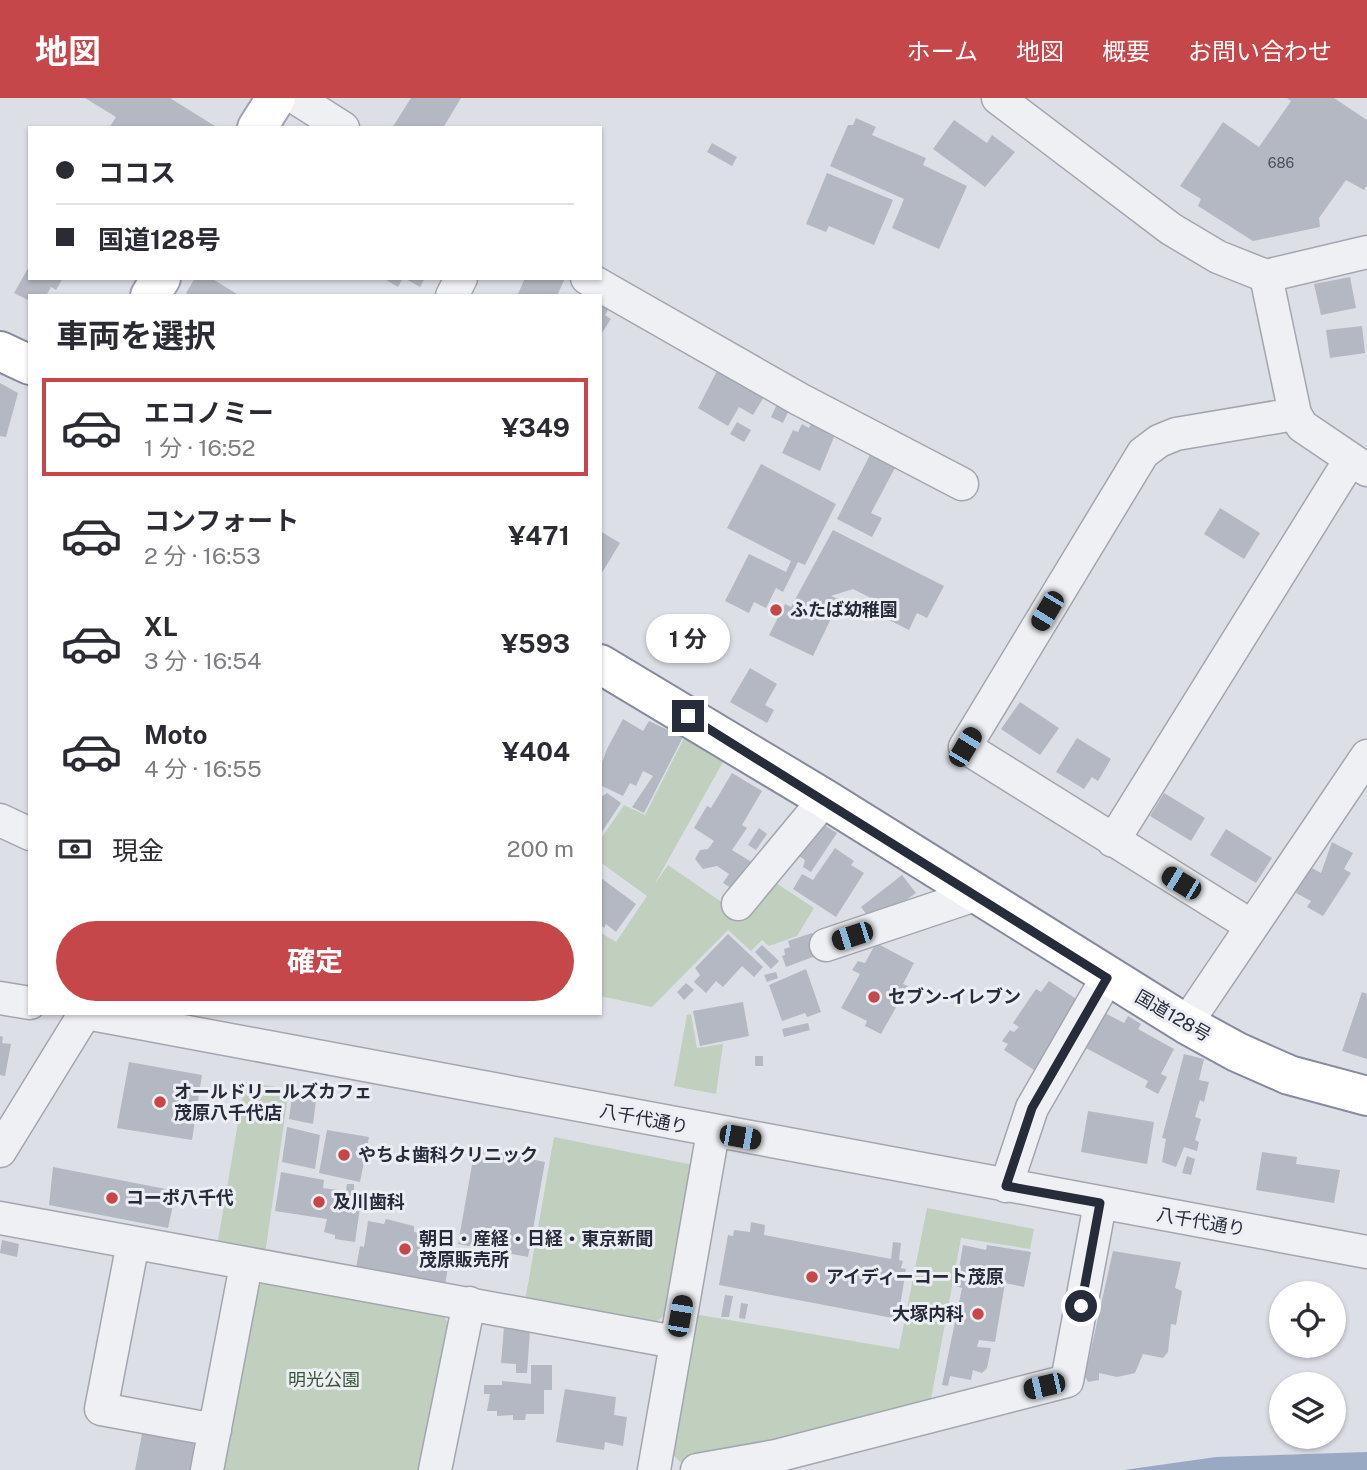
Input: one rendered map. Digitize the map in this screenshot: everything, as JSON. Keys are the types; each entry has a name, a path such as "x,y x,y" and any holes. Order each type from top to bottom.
{"main road":[{"path":"258,126 276,98"},
{"path":"0,351 28,364"},
{"name":"国道128号","path":"602,665 825,799 1107,978 1186,1024 1237,1052 1289,1075 1367,1096"}],"street":[{"path":"296,98 340,126"},
{"path":"998,98 1171,229 1218,257 1266,276 1367,252"},
{"path":"1113,841 1358,465 1302,426 1295,414 1266,276"},
{"path":"591,280 799,399 962,484"},
{"path":"1250,925 965,747 1143,453 1158,441 1176,434 1295,414"},
{"path":"1186,1024 1250,925 1367,756"},
{"path":"738,904 825,799"},
{"path":"0,820 28,833"},
{"path":"826,944 975,895"},
{"path":"1006,1186 1032,1108 1107,978"},
{"path":"0,998 28,1003"},
{"path":"0,1151 85,1015"},
{"name":"八千代通り","path":"97,1015 1367,1252"},
{"path":"654,1470 713,1132"},
{"path":"697,1470 776,1455 1067,1381 1100,1203"},
{"path":"0,1219 676,1342"},
{"path":"132,1243 101,1409 215,1430"},
{"path":"207,1470 246,1265"},
{"path":"435,1470 469,1303"}],"green space":[{"path":"684,738 723,762 654,885 668,865 736,912 770,879 814,908 797,936 769,946 762,940 751,951 728,930 652,1007 602,996 602,933 616,942 647,896 602,863 602,837 624,805 645,815"},
{"path":"691,1014 697,1048 723,1044 716,1094 674,1086 687,1015"},
{"path":"245,1082 289,1089 265,1254 217,1246"},
{"path":"554,1137 694,1165 669,1312 652,1325 525,1301"},
{"path":"927,1208 1034,1229 1030,1249 961,1238 930,1404 780,1445 680,1462 669,1450 694,1314 899,1349"},
{"name":"明光公園","path":"269,1279 440,1310 451,1328 424,1470 216,1470 249,1292"}],"water":[{"path":"1367,1452 1367,1470 1124,1470 1216,1457"}],"building":[{"path":"85,98 170,98 215,126 110,126 116,117"},
{"path":"411,98 461,98 444,126 393,126"},
{"path":"1287,98 1334,98 1367,120 1367,185 1364,190 1346,180 1319,218 1320,227 1253,241 1198,206 1201,199 1180,186 1223,122 1259,147 1291,101"},
{"path":"856,118 876,127 872,135 926,158 923,165 967,186 939,249 892,228 904,199 830,166 848,125 853,125"},
{"path":"954,120 987,143 992,135 1015,152 985,187 933,149"},
{"path":"712,143 737,157 732,166 707,152"},
{"path":"827,173 893,200 874,245 829,226 826,232 806,224"},
{"path":"28,268 28,280 62,280 56,290 51,287 47,294 28,294 28,300 14,293"},
{"path":"1350,277 1356,308 1321,315 1314,284"},
{"path":"194,280 214,280 237,294 188,294"},
{"path":"386,280 402,280 398,287"},
{"path":"408,280 424,280 420,287"},
{"path":"524,280 564,280 558,294 518,294"},
{"path":"602,299 611,305 605,315 611,319 602,333"},
{"path":"1362,326 1365,353 1330,358 1326,330"},
{"path":"719,367 765,395 753,415 739,407 728,426 698,408"},
{"path":"0,383 18,393 6,437 0,436"},
{"path":"778,402 790,408 783,423 771,417"},
{"path":"812,421 827,428 827,433 834,437 820,471 782,453 793,430 798,432 802,424 809,428"},
{"path":"737,422 751,430 744,442 730,434"},
{"path":"871,453 896,466 871,513 882,518 872,537 837,519"},
{"path":"761,464 836,504 805,565 798,562 783,592 776,588 766,608 754,602 749,613 725,601 749,554 786,572 791,561 727,528"},
{"path":"1220,508 1260,533 1244,559 1204,534"},
{"path":"833,530 944,586 927,618 917,613 909,630 887,619 893,609 853,589 831,596 840,600 813,656 769,635 785,604 791,607"},
{"path":"602,532 620,543 602,573"},
{"path":"750,668 777,684 765,705 774,710 767,723 730,702"},
{"path":"1020,702 1059,728 1040,755 1001,729"},
{"path":"623,719 643,731 649,721 683,737 644,813 632,807 653,776 643,771 636,786 630,783 623,796 602,786 602,763"},
{"path":"1077,738 1111,759 1098,781 1092,777 1084,789 1056,772"},
{"path":"732,773 762,791 742,825 747,828 732,850 755,864 739,893 723,883 729,874 717,866 703,869 695,859 700,850 708,849 714,841 694,828 707,806 711,808"},
{"path":"607,793 621,803 602,832 602,797"},
{"path":"1164,793 1205,818 1191,841 1150,816"},
{"path":"818,821 837,833 811,872 803,867 805,860 793,852"},
{"path":"759,828 767,834 756,850 748,845"},
{"path":"1226,829 1272,858 1256,883 1210,855"},
{"path":"1332,842 1353,853 1344,869 1351,873 1323,916 1307,907 1311,901 1296,893 1310,867 1321,873"},
{"path":"835,848 854,861 851,865 864,873 836,917 793,889 802,874 813,880"},
{"path":"902,875 916,893 885,915 870,919 861,907"},
{"path":"602,879 636,904 616,932 606,924 604,928"},
{"path":"812,933 821,954 786,967 782,956 785,955 784,949 790,947 788,941"},
{"path":"728,934 763,967 754,977 742,966 723,987 716,981 706,993 694,982 700,975 695,968"},
{"name":"セブン-イレブン","path":"876,943 914,963 903,984 908,986 881,1034 865,1026 867,1021 841,1008 860,974 852,970 858,961 865,963"},
{"path":"762,945 779,961 771,969 755,952"},
{"path":"806,969 821,1012 807,1017 805,1013 782,1021 769,985"},
{"path":"776,972 778,978 767,982 764,975"},
{"path":"1049,981 1081,1002 1034,1070 1004,1050 1008,1044 1002,1041 1010,1030 1014,1032 1019,1027 1013,1023 1036,989 1041,992"},
{"path":"686,983 694,990 684,1000 677,992"},
{"path":"1362,992 1367,994 1367,1059 1342,1051"},
{"path":"743,1002 749,1036 700,1046 693,1011"},
{"path":"1103,1012 1124,1023 1128,1016 1141,1024 1138,1029 1174,1049 1161,1074 1167,1077 1158,1094 1145,1087 1148,1081 1084,1047"},
{"path":"808,1023 810,1030 784,1037 782,1029"},
{"path":"0,1036 3,1037 2,1043 11,1044 5,1076 0,1075"},
{"path":"1184,1054 1204,1059 1199,1080 1209,1082 1204,1102 1200,1100 1195,1117 1201,1119 1195,1140 1199,1142 1197,1151 1184,1147 1176,1167 1162,1162 1166,1139 1162,1138"},
{"path":"755,1056 763,1056 763,1066 755,1066"},
{"name":"オールドリールズカフェ 茂原八千代店","path":"129,1062 202,1075 192,1140 117,1128"},
{"path":"292,1096 316,1101 313,1124 289,1119"},
{"path":"1088,1111 1154,1122 1147,1164 1081,1152"},
{"path":"287,1127 320,1135 315,1169 282,1162"},
{"name":"やちよ歯科クリニック","path":"327,1130 369,1137 360,1182 319,1173"},
{"path":"475,1148 545,1162 528,1257 458,1244"},
{"path":"1262,1152 1297,1157 1296,1164 1340,1170 1334,1203 1256,1190"},
{"path":"1187,1156 1195,1159 1191,1175 1182,1173"},
{"name":"コーポ八千代","path":"53,1167 176,1191 168,1228 49,1205"},
{"name":"及川歯科","path":"281,1172 324,1180 323,1188 346,1191 347,1184 354,1184 354,1191 362,1194 355,1242 335,1239 335,1235 324,1232 327,1219 275,1211"},
{"name":"朝日・産経・日経・東京新聞 茂原販売所","path":"386,1219 414,1226 414,1232 453,1237 445,1285 356,1268 360,1246 364,1247 368,1221 384,1224"},
{"name":"アイディーコート茂原","path":"751,1222 765,1225 764,1235 891,1259 893,1242 901,1243 899,1260 903,1261 901,1268 906,1269 898,1319 719,1285 728,1235 733,1236 734,1230 750,1232"},
{"path":"2,1240 19,1244 17,1257 0,1253"},
{"name":"大塚内科","path":"963,1245 986,1250 987,1245 1031,1252 1024,1287 1005,1283 995,1342 979,1340 977,1347 991,1348 987,1368 982,1373 973,1370 971,1380 950,1376 948,1386 942,1385 962,1288 956,1286"},
{"path":"1113,1251 1181,1262 1175,1288 1182,1291 1176,1325 1171,1324 1168,1352 1163,1358 1143,1354 1135,1373 1117,1377 1099,1373 1099,1380 1088,1382 1085,1376"},
{"path":"725,1295 733,1296 729,1317 721,1317"},
{"path":"741,1303 748,1304 745,1319 739,1318"},
{"path":"504,1327 530,1331 527,1373 516,1373 516,1364 501,1363"},
{"path":"531,1365 552,1365 552,1390 544,1390 544,1414 526,1414 525,1420 513,1420 513,1415 497,1416 497,1411 487,1411 490,1394 484,1394 484,1385 502,1385 502,1381 531,1384"},
{"path":"565,1389 616,1397 614,1415 627,1417 623,1446 605,1442 604,1450 556,1442"},
{"path":"143,1429 199,1439 193,1470 135,1470"}],"place":[{"name":"ふたば幼稚園","path":"776,610"},
{"name":"セブン-イレブン","path":"874,997"},
{"name":"オールドリールズカフェ 茂原八千代店","path":"160,1102"},
{"name":"やちよ歯科クリニック","path":"344,1155"},
{"name":"コーポ八千代","path":"112,1198"},
{"name":"及川歯科","path":"319,1202"},
{"name":"朝日・産経・日経・東京新聞 茂原販売所","path":"405,1249"},
{"name":"アイディーコート茂原","path":"812,1277"},
{"name":"大塚内科","path":"978,1314"}],"route":[{"path":"688,716 902,847 1107,978 1032,1108 1006,1186 1100,1203 1081,1306"}]}
